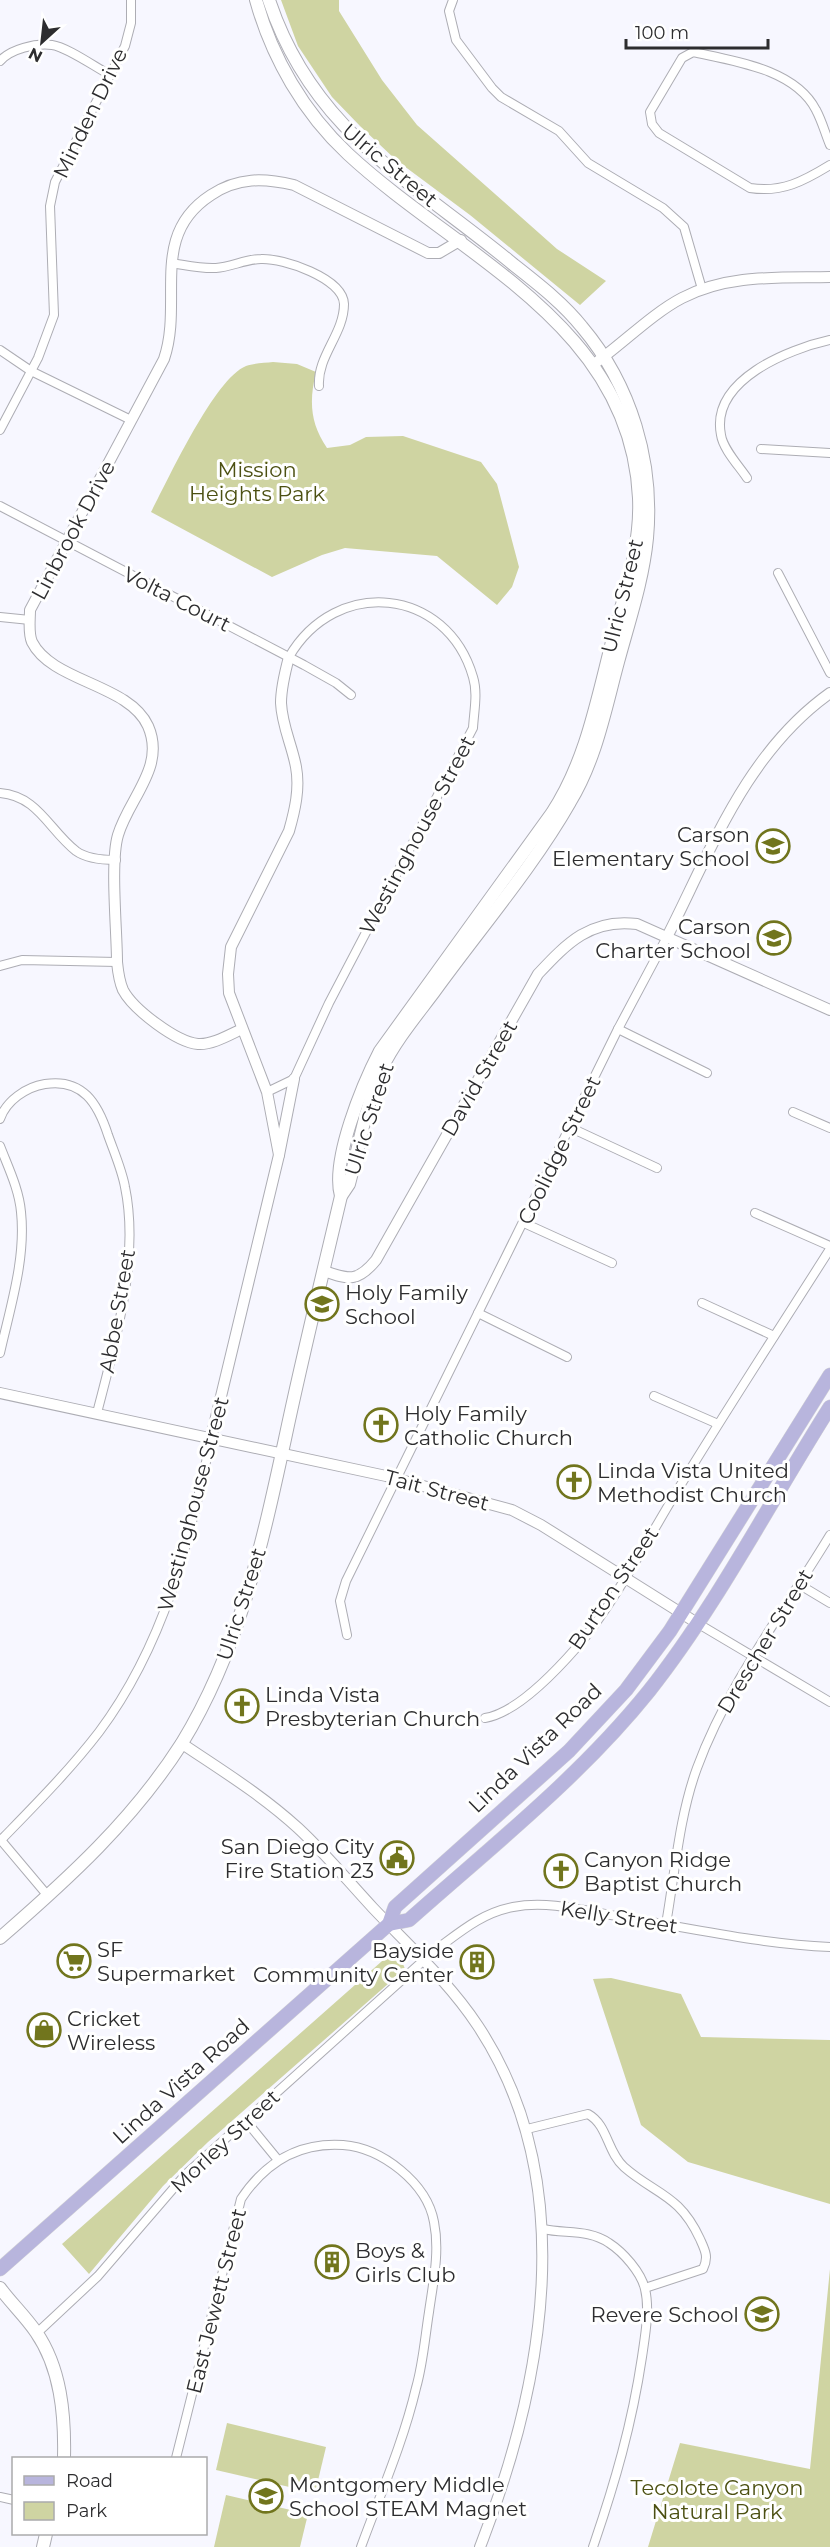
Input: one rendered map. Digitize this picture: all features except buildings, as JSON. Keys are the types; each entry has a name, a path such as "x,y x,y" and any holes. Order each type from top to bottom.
{"main road":[{"name":"Ulric Street","path":"256,0 272,46 287,76 303,102 328,132 373,175 461,240 553,318 594,364 624,425 635,466 639,498 638,533 626,591 580,759 564,795 552,813 380,1051 364,1083 354,1112 337,1182 341,1196"},
{"name":"Ulric Street","path":"0,1938 108,1839 181,1743 210,1692 239,1621 258,1559 341,1196 349,1184 382,1069 392,1050 570,804 586,773 607,712 642,568 647,536 648,477 629,406 605,356 567,310 493,247 398,178 334,117 310,85 288,46 269,0"},
{"path":"454,217 461,240 493,247"},
{"name":"Linda Vista Road","path":"0,2269 389,1924 395,1907 584,1736 640,1672 682,1613 830,1375"},
{"name":"Linda Vista Road","path":"389,1924 409,1920 581,1765 636,1706 697,1623 830,1407"},
{"path":"0,2288 37,2333 52,2363 62,2404 64,2457"}],"street":[{"name":"Minden Drive","path":"0,430 31,370 54,315 50,206 56,182 125,46 131,23 131,0"},
{"path":"453,0 449,11 456,40 492,88 501,97 559,130 588,163 601,173 663,208 684,227 702,289"},
{"path":"0,61 4,56 28,46 53,45 110,75"},
{"path":"830,145 815,108 788,81 773,73 693,52 682,58 650,112 652,124 659,133 750,188 767,191 791,186 830,165"},
{"name":"Linbrook Drive","path":"242,1029 199,1044 181,1040 136,1007 124,992 117,962 116,860 119,833 152,766 154,744 147,724 132,706 42,656 31,640 30,610 164,359 170,340 171,263 175,237 187,215 199,202 221,188 250,179 272,180 294,185 428,253 439,253 461,240"},
{"path":"171,263 216,268 261,259 287,262 334,284 341,292 344,302 342,324 318,375 319,386"},
{"path":"594,364 680,299 702,289 747,278 830,277"},
{"path":"747,478 721,436 721,415 725,402 742,382 766,363 802,346 830,340"},
{"path":"0,350 31,370 131,420"},
{"path":"761,449 830,453"},
{"name":"Volta Court","path":"0,506 289,657 336,683 351,695"},
{"path":"778,573 830,673"},
{"name":"Westinghouse Street","path":"0,1839 71,1767 99,1732 136,1674 164,1618 180,1571 279,1155 294,1079 329,1003 472,728 476,691 465,654 435,621 417,610 395,603 358,602 329,616 302,640 289,657"},
{"path":"0,617 30,620"},
{"path":"279,1155 267,1092 229,993 231,947 290,831 297,793 296,767 284,730 281,702 289,657"},
{"name":"Coolidge Street","path":"347,1635 340,1601 346,1581 618,1029 749,777 770,748 796,719 830,693"},
{"path":"0,794 28,801 75,850 87,857 116,860"},
{"name":"David Street","path":"324,1271 349,1278 364,1274 376,1260 538,974 560,950 588,930 619,922 637,924 830,1010"},
{"path":"0,966 22,960 117,962"},
{"path":"618,1029 707,1073"},
{"path":"267,1092 284,1087 294,1079"},
{"name":"Abbe Street","path":"0,1119 10,1101 33,1086 51,1083 70,1085 86,1094 100,1109 125,1187 130,1245 126,1285 97,1413"},
{"path":"793,1112 830,1128"},
{"path":"569,1127 657,1168"},
{"path":"0,1146 15,1186 21,1211 22,1236 19,1264 0,1353"},
{"path":"755,1213 830,1247"},
{"path":"524,1223 612,1263"},
{"name":"Burton Street","path":"485,1718 501,1716 540,1683 577,1646 625,1577 830,1247"},
{"path":"702,1303 774,1336"},
{"path":"478,1313 567,1357"},
{"name":"Tait Street","path":"0,1393 398,1479 512,1510 541,1525 754,1658 830,1702"},
{"path":"654,1396 718,1424"},
{"name":"Drescher Street","path":"666,1924 686,1804 696,1769 723,1705 830,1535"},
{"path":"800,1585 830,1603"},
{"path":"181,1743 285,1817 319,1849 456,1995 478,2026 510,2086 527,2129 543,2229 540,2320 523,2410 497,2504 480,2547"},
{"path":"0,1839 48,1896"},
{"name":"Kelly Street","path":"424,1960 458,1931 489,1914 512,1907 556,1906 769,1941 830,1947"},
{"name":"Morley Street","path":"37,2333 98,2276 185,2175 424,1960"},
{"path":"527,2129 577,2115 588,2114 598,2119 615,2156 624,2167 682,2208 707,2253 706,2264 703,2269 645,2288"},
{"path":"246,2121 278,2160"},
{"name":"East Jewett Street","path":"176,2457 235,2215 241,2199 255,2179 278,2160 311,2146 350,2145 375,2153 398,2168 421,2192 434,2221 436,2264 417,2387 399,2444 361,2547"},
{"path":"543,2229 559,2232 576,2231 609,2243 633,2265 645,2288 646,2329 636,2401 620,2470 593,2547"}],"green space":[{"path":"281,0 339,0 339,11 382,80 417,125 557,249 606,281 580,305 470,215 396,160 332,97 298,46"},
{"name":"Mission Heights Park","path":"273,362 297,364 316,372 312,393 312,412 317,430 327,448 350,445 366,437 403,436 481,462 497,484 519,567 512,587 497,605 437,556 345,548 322,555 272,577 151,512 206,409 220,390 233,375 246,366"},
{"path":"390,1954 401,1959 405,1969 208,2142 163,2186 89,2274 62,2244"},
{"path":"611,1978 681,1994 701,2037 830,2040 830,2204 688,2162 641,2125 593,1979"},
{"name":"Tecolote Canyon Natural Park","path":"830,2269 830,2547 648,2547 680,2443 810,2469"},
{"path":"227,2423 326,2447 315,2493 216,2470"},
{"path":"226,2495 308,2514 300,2547 214,2547"}],"place":[{"name":"Carson Elementary School","path":"773,846"},
{"name":"Carson Charter School","path":"774,938"},
{"name":"Holy Family School","path":"322,1304"},
{"name":"Holy Family Catholic Church","path":"381,1425"},
{"name":"Linda Vista United Methodist Church","path":"574,1482"},
{"name":"Linda Vista Presbyterian Church","path":"242,1706"},
{"name":"San Diego City Fire Station 23","path":"397,1858"},
{"name":"Canyon Ridge Baptist Church","path":"561,1871"},
{"name":"SF Supermarket","path":"74,1961"},
{"name":"Bayside Community Center","path":"477,1962"},
{"name":"Cricket Wireless","path":"44,2030"},
{"name":"Boys & Girls Club","path":"332,2262"},
{"name":"Revere School","path":"762,2314"},
{"name":"Montgomery Middle School STEAM Magnet","path":"266,2496"}]}
